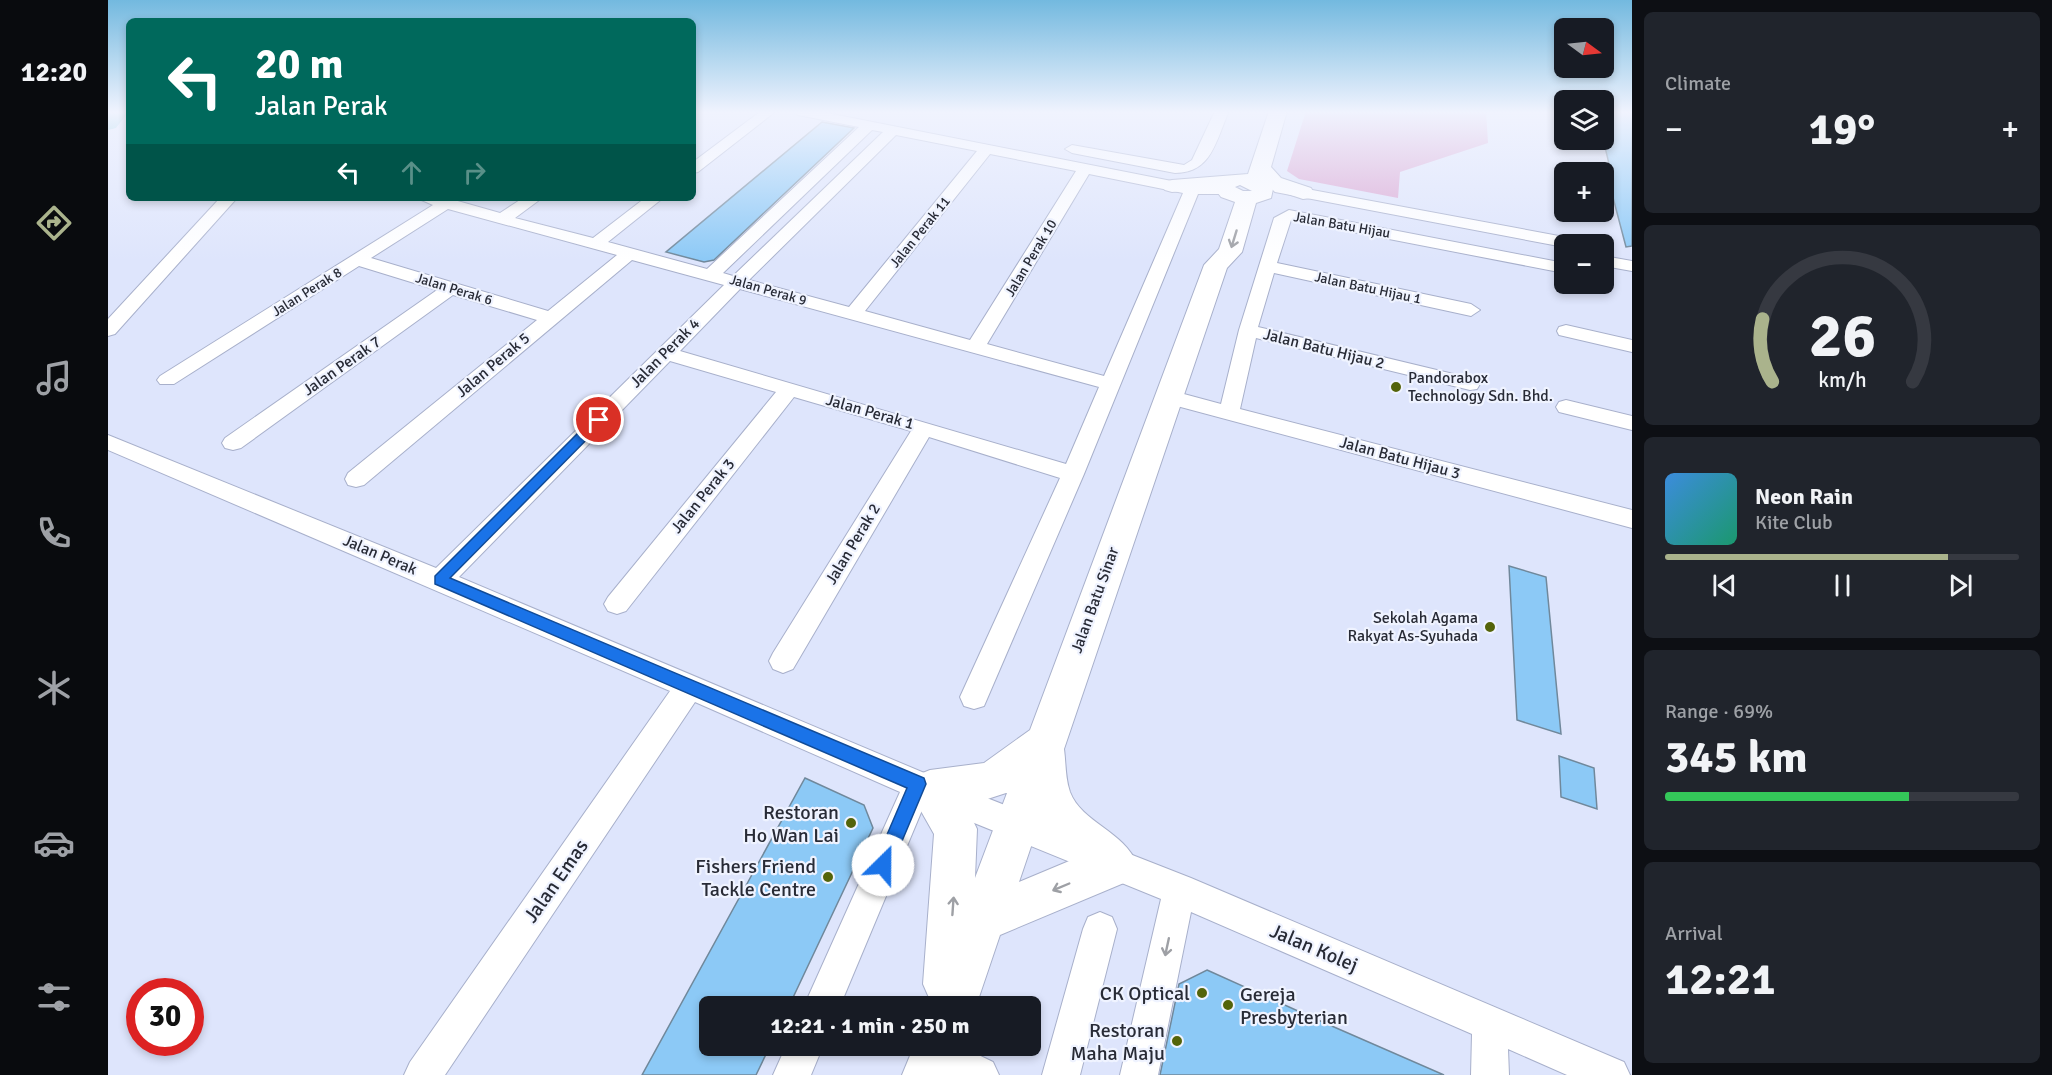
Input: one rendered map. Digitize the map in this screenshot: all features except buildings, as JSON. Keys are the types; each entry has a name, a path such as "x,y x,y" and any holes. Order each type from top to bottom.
{"street":[{"path":"712,274 831,161"},
{"name":"Jalan Perak 4","path":"440,580 665,353 861,161"},
{"name":"Jalan Perak 11","path":"853,314 976,161"},
{"path":"1049,161 1182,188 1245,188 1274,182 1298,196"},
{"path":"1134,161 1187,169 1199,161"},
{"name":"Jalan Batu Sinar","path":"1244,161 1242,167 1245,188"},
{"name":"Jalan Batu Sinar","path":"955,996 1043,744 1216,265 1230,252 1245,188 1256,161"},
{"name":"Jalan Perak 10","path":"976,346 1085,169"},
{"path":"1182,188 1218,216"},
{"path":"974,697 1111,384 1182,188"},
{"path":"1245,188 1259,201 1298,196"},
{"path":"1216,265 1211,247 1218,216 1245,188"},
{"name":"Jalan Batu Hijau","path":"1298,196 1554,240"},
{"name":"Jalan Batu Hijau","path":"1298,196 1554,251"},
{"path":"108,330 226,201"},
{"name":"Jalan Perak 9","path":"438,201 1111,384"},
{"path":"504,218 530,201"},
{"path":"597,243 652,201"},
{"name":"Jalan Perak 8","path":"167,380 447,203"},
{"name":"Jalan Batu Hijau","path":"1229,412 1248,330 1282,218 1297,215 1554,266"},
{"name":"Jalan Perak 5","path":"356,479 631,252"},
{"path":"1614,252 1632,255"},
{"name":"Jalan Perak 6","path":"358,260 550,318"},
{"path":"1614,263 1632,266"},
{"name":"Jalan Batu Hijau 1","path":"1266,266 1471,309"},
{"path":"1614,278 1632,282"},
{"name":"Jalan Perak 7","path":"232,443 451,288"},
{"name":"Jalan Batu Hijau 2","path":"1248,330 1470,384"},
{"path":"1566,331 1632,346"},
{"name":"Jalan Perak 1","path":"665,353 924,428 1072,474"},
{"name":"Jalan Perak 3","path":"617,604 789,388"},
{"name":"Jalan Batu Hijau 3","path":"1169,396 1632,519"},
{"path":"1566,407 1632,423"},
{"name":"Jalan Perak 2","path":"783,661 924,428"},
{"name":"Jalan Perak","path":"108,442 440,580 924,787 1016,823"},
{"name":"Jalan Emas","path":"423,1075 690,686"},
{"path":"924,787 962,788 991,780 1013,771 1043,744"},
{"path":"982,920 1115,864 1065,821 1054,805 1046,777 1043,744"},
{"path":"827,996 924,787"},
{"path":"924,787 956,829 947,996"},
{"name":"Jalan Kolej","path":"1016,823 1179,890 1611,1075"},
{"path":"1139,1075 1179,890"},
{"path":"1061,1075 1100,929"},
{"path":"1490,1023 1490,1075"},
{"path":"792,1075 801,1056"},
{"path":"933,1060 962,1066 980,1075"}],"shaded area":[{"path":"1290,161 1433,161 1400,172 1398,198 1299,179 1287,171"}],"place":[{"name":"Pandorabox Technology Sdn. Bhd.","path":"1396,387"},
{"name":"Sekolah Agama Rakyat As-Syuhada","path":"1490,627"},
{"name":"Restoran Ho Wan Lai","path":"851,823"},
{"name":"Fishers Friend Tackle Centre","path":"828,877"},
{"name":"CK Optical","path":"1202,993"},
{"name":"Gereja Presbyterian","path":"1228,1005"},
{"name":"Restoran Maha Maju","path":"1177,1041"}],"route":[{"path":"599,420 440,580 918,784 883,865"}]}
